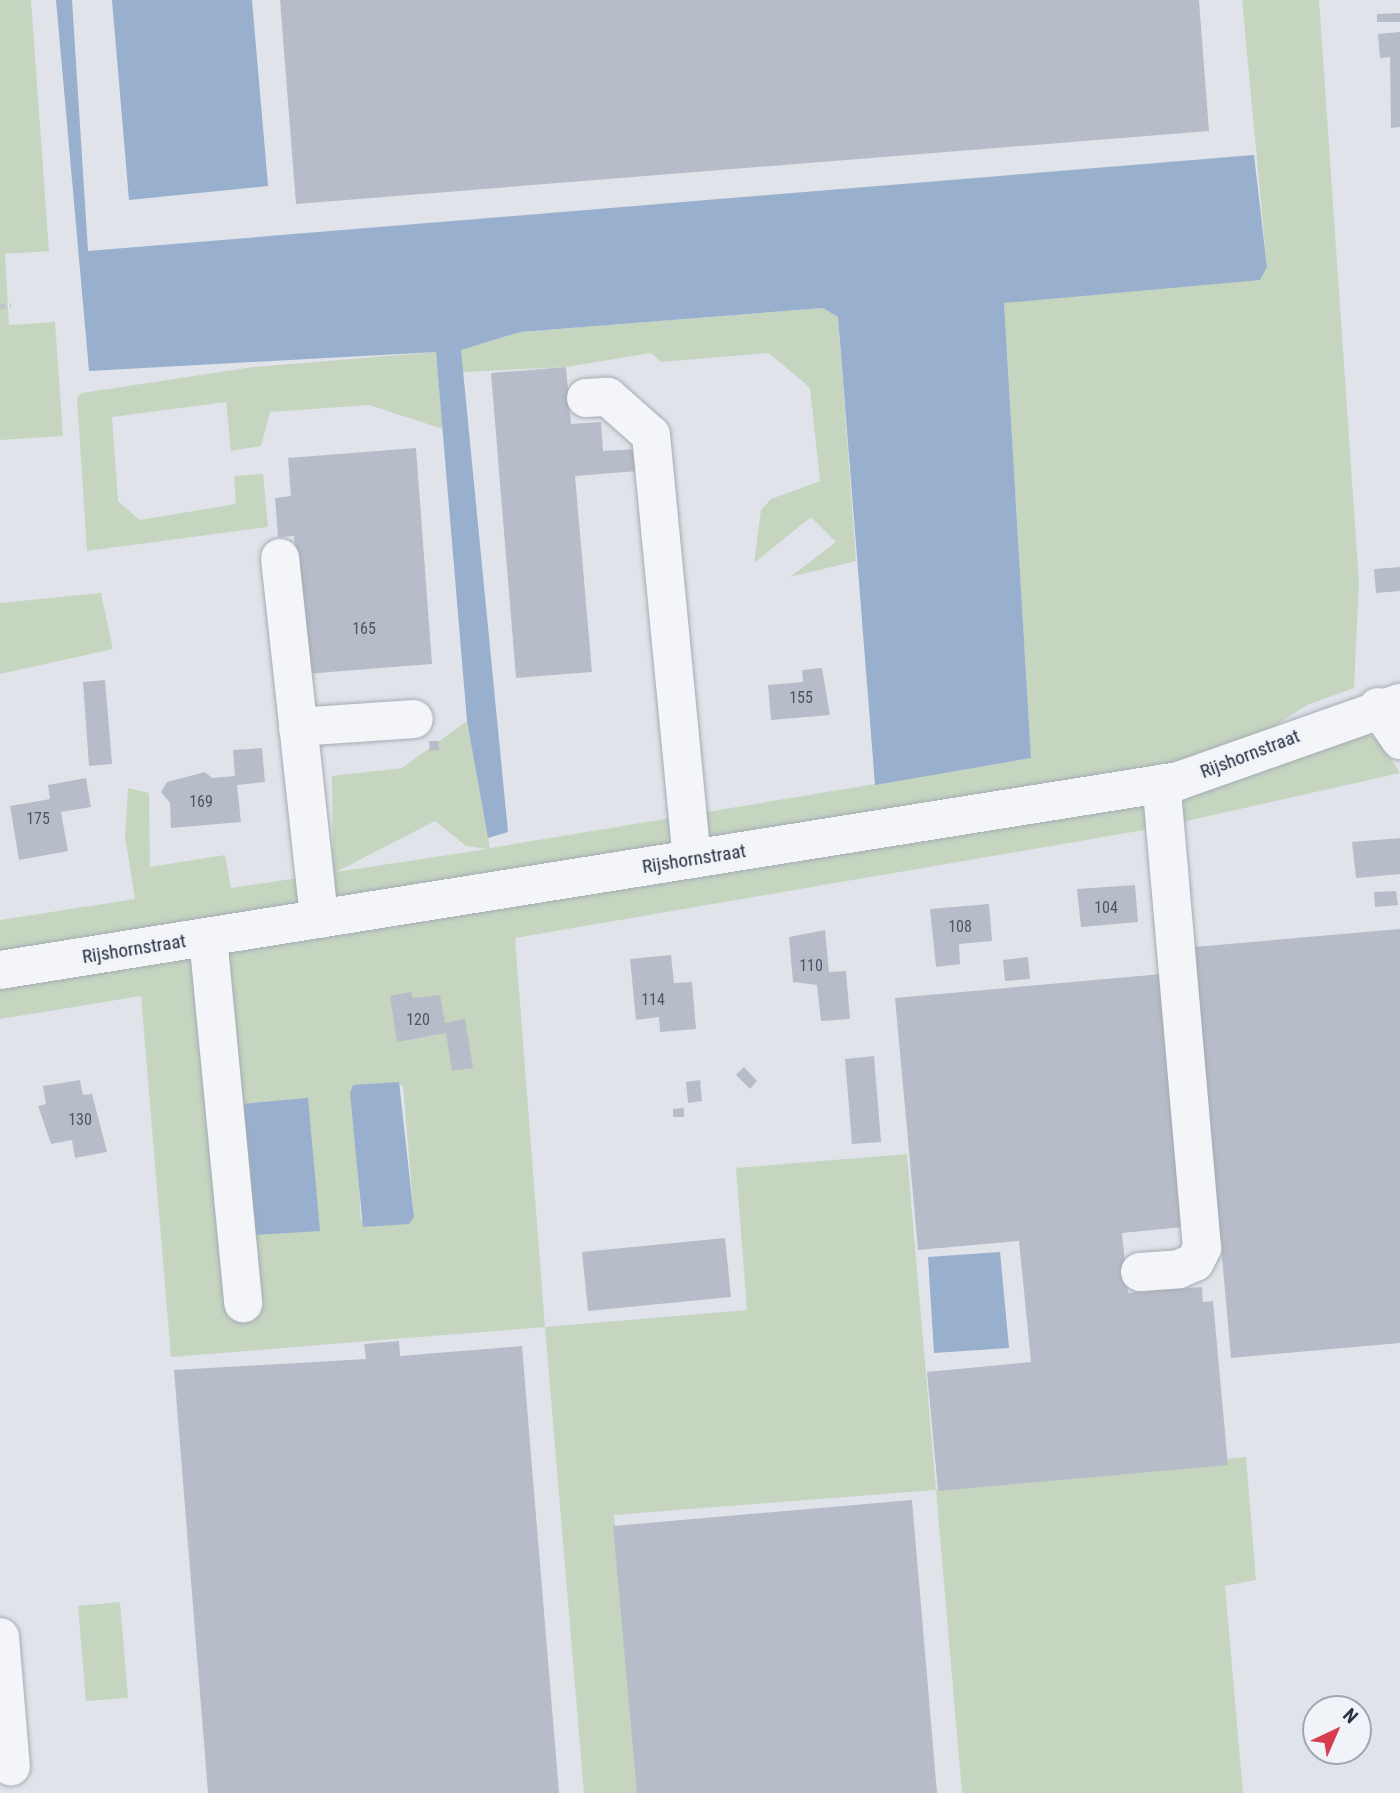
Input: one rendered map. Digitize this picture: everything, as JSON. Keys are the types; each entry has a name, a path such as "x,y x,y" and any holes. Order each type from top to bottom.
{"street":[{"path":"586,398 608,397 651,435 692,859"},
{"path":"280,558 318,919"},
{"name":"Rijshornstraat","path":"0,970 1161,784 1389,705 1400,740"},
{"path":"298,727 414,719"},
{"path":"1140,1272 1179,1269 1195,1262 1202,1248 1161,784"},
{"path":"208,937 243,1304"},
{"path":"0,1637 11,1767"}],"path":[{"path":"0,306 11,305"}],"green space":[{"path":"0,0 31,0 49,251 5,254 9,325 55,322 63,436 0,440"},
{"path":"1242,0 1319,0 1359,583 1354,688 1307,705 1241,748 1175,767 0,951 0,920 135,899 125,836 128,788 149,793 150,867 225,855 231,888 333,873 332,776 402,768 467,721 490,848 1031,758 1004,303 1267,267","holes":["435,821 466,846 488,849 336,872"]},
{"path":"823,308 838,317 856,561 790,577 836,542 811,517 754,563 761,510 771,499 820,481 810,388 769,353 661,362 651,353 566,367 463,372 460,350 520,332"},
{"path":"436,352 443,429 369,405 270,412 261,446 231,451 226,402 112,417 118,501 140,520 236,504 234,476 263,474 268,527 87,551 77,398 82,393 253,367"},
{"path":"101,593 113,649 0,674 0,603"},
{"path":"1363,732 1380,741 1400,773 1156,828 515,938 545,1327 171,1357 141,996 0,1019 0,981 1218,786","holes":["353,1085 403,1085 414,1217 361,1220"]},
{"path":"907,1154 936,1490 614,1515 640,1793 584,1793 545,1327 747,1310 736,1168"},
{"path":"1246,1457 1256,1580 1225,1586 1243,1793 962,1793 936,1490"},
{"path":"120,1602 128,1698 86,1701 78,1606"}],"water":[{"path":"56,0 72,0 88,251 1254,155 1267,267 1260,280 1004,303 1031,758 875,785 838,317 823,308 520,332 461,350 508,832 488,838 467,721 436,352 89,371"},
{"path":"112,0 252,0 268,186 129,200"},
{"path":"399,1082 414,1217 409,1224 363,1227 350,1093 353,1085"},
{"path":"308,1098 320,1231 252,1235 241,1104"},
{"path":"1000,1252 1009,1348 934,1353 928,1257"}],"building":[{"path":"280,0 1199,0 1209,131 296,204"},
{"path":"1400,13 1400,22 1377,22 1377,14"},
{"path":"1400,32 1400,127 1391,128 1390,57 1380,58 1378,34"},
{"path":"566,367 571,424 601,422 603,451 636,449 638,471 575,476 592,672 516,678 491,373"},
{"path":"416,448 432,664 305,674 294,536 278,537 275,498 291,496 288,458"},
{"path":"1400,567 1400,591 1376,593 1374,569"},
{"path":"822,668 830,715 771,720 768,685 803,682 802,670"},
{"path":"105,680 112,764 89,766 83,682"},
{"path":"429,741 438,741 439,750 430,751"},
{"path":"262,748 265,782 237,785 241,822 171,828 170,803 161,792 167,782 205,772 212,778 235,776 233,750"},
{"path":"86,778 91,807 61,812 68,851 19,860 10,806 50,799 48,785"},
{"path":"1400,838 1400,874 1356,878 1352,842"},
{"path":"1135,885 1138,922 1081,927 1077,889"},
{"path":"1396,891 1398,905 1375,907 1374,892"},
{"path":"989,904 992,941 959,944 960,964 936,967 930,909"},
{"path":"1400,929 1400,1343 1231,1358 1194,947"},
{"path":"825,930 829,972 846,971 850,1019 821,1021 817,985 793,982 789,937"},
{"path":"671,955 674,983 692,982 696,1029 660,1032 659,1017 636,1020 630,959"},
{"path":"1028,957 1030,979 1005,981 1003,960"},
{"path":"1173,973 1194,1226 1122,1233 1128,1293 1202,1287 1203,1302 1213,1301 1228,1465 938,1491 927,1372 1031,1362 1019,1241 918,1250 895,998"},
{"path":"411,992 413,998 440,995 445,1023 465,1019 473,1068 452,1071 446,1033 397,1042 390,996"},
{"path":"874,1056 881,1142 852,1144 845,1059"},
{"path":"744,1067 757,1081 750,1089 736,1075"},
{"path":"80,1080 83,1095 92,1094 107,1152 75,1158 72,1140 51,1144 38,1106 46,1104 43,1086"},
{"path":"700,1080 702,1101 688,1103 686,1082"},
{"path":"684,1108 684,1117 673,1117 673,1109"},
{"path":"725,1238 731,1297 588,1311 582,1252"},
{"path":"399,1341 400,1356 522,1346 559,1793 208,1793 174,1370 366,1359 364,1344"},
{"path":"912,1500 937,1793 637,1793 613,1526"}]}
